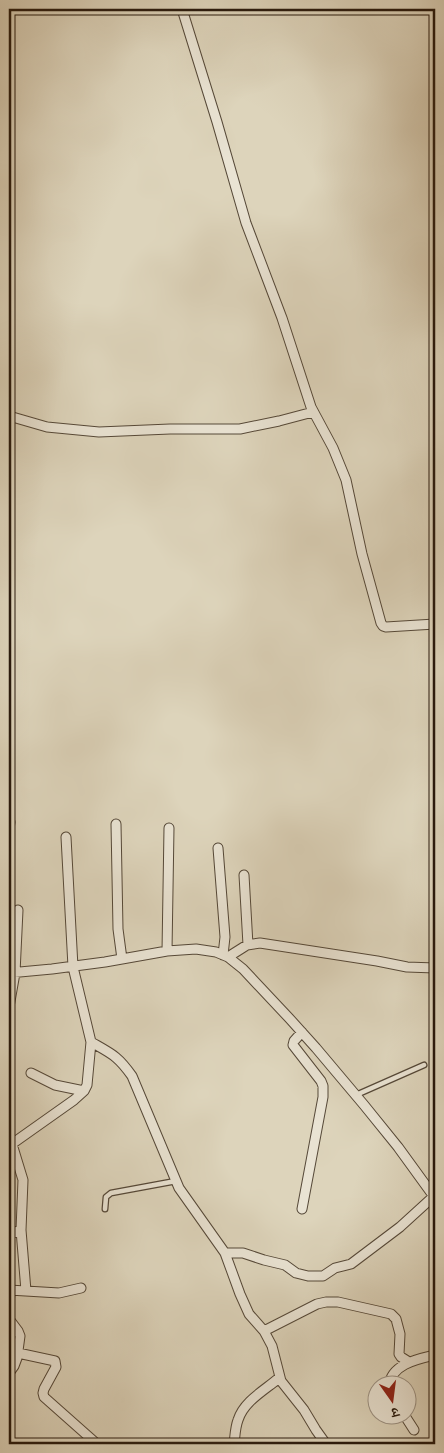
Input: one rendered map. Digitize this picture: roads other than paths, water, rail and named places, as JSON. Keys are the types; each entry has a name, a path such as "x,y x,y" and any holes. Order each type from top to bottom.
{"street":[{"path":"182,9 246,223 282,318 313,412 333,448 346,480 362,554 381,623 386,627 435,624"},
{"path":"9,416 47,427 104,432 170,429 240,429 313,412"},
{"path":"116,824 118,929 122,959"},
{"path":"167,951 169,828"},
{"path":"26,1291 21,1230 23,1180 10,1145 84,1091 91,1042 73,967 66,837"},
{"path":"218,848 225,956"},
{"path":"244,875 248,945"},
{"path":"9,1007 18,910"},
{"path":"225,956 248,945 260,943 369,959 407,967 435,968"},
{"path":"12,973 73,967 167,951 206,949 225,956 243,969 302,1032 398,1147 435,1197 400,1227 350,1264 336,1268 323,1276 308,1276 296,1273 285,1265 244,1253 225,1253"},
{"path":"302,1032 294,1041 294,1045 323,1086 323,1097 302,1209"},
{"path":"91,1042 116,1056 122,1061 132,1076 179,1188 225,1253 249,1314 264,1330 274,1351 279,1378 304,1410 326,1444"},
{"path":"31,1073 56,1085 84,1091"},
{"path":"9,1234 21,1230"},
{"path":"9,1306 9,1290 59,1293 81,1288"},
{"path":"264,1330 317,1304 326,1302 338,1302 375,1310 387,1313 396,1319 400,1337 399,1354 409,1362"},
{"path":"9,1319 19,1333 16,1363 9,1373"},
{"path":"18,1353 55,1361 56,1367 44,1389 44,1396 97,1444"},
{"path":"392,1376 396,1371 409,1362 435,1355"},
{"path":"234,1444 238,1420 243,1409 279,1378"},
{"path":"411,1426 414,1430"}],"lane":[{"path":"356,1095 424,1065"},
{"path":"104,1209 106,1197 111,1193 176,1181"}]}
